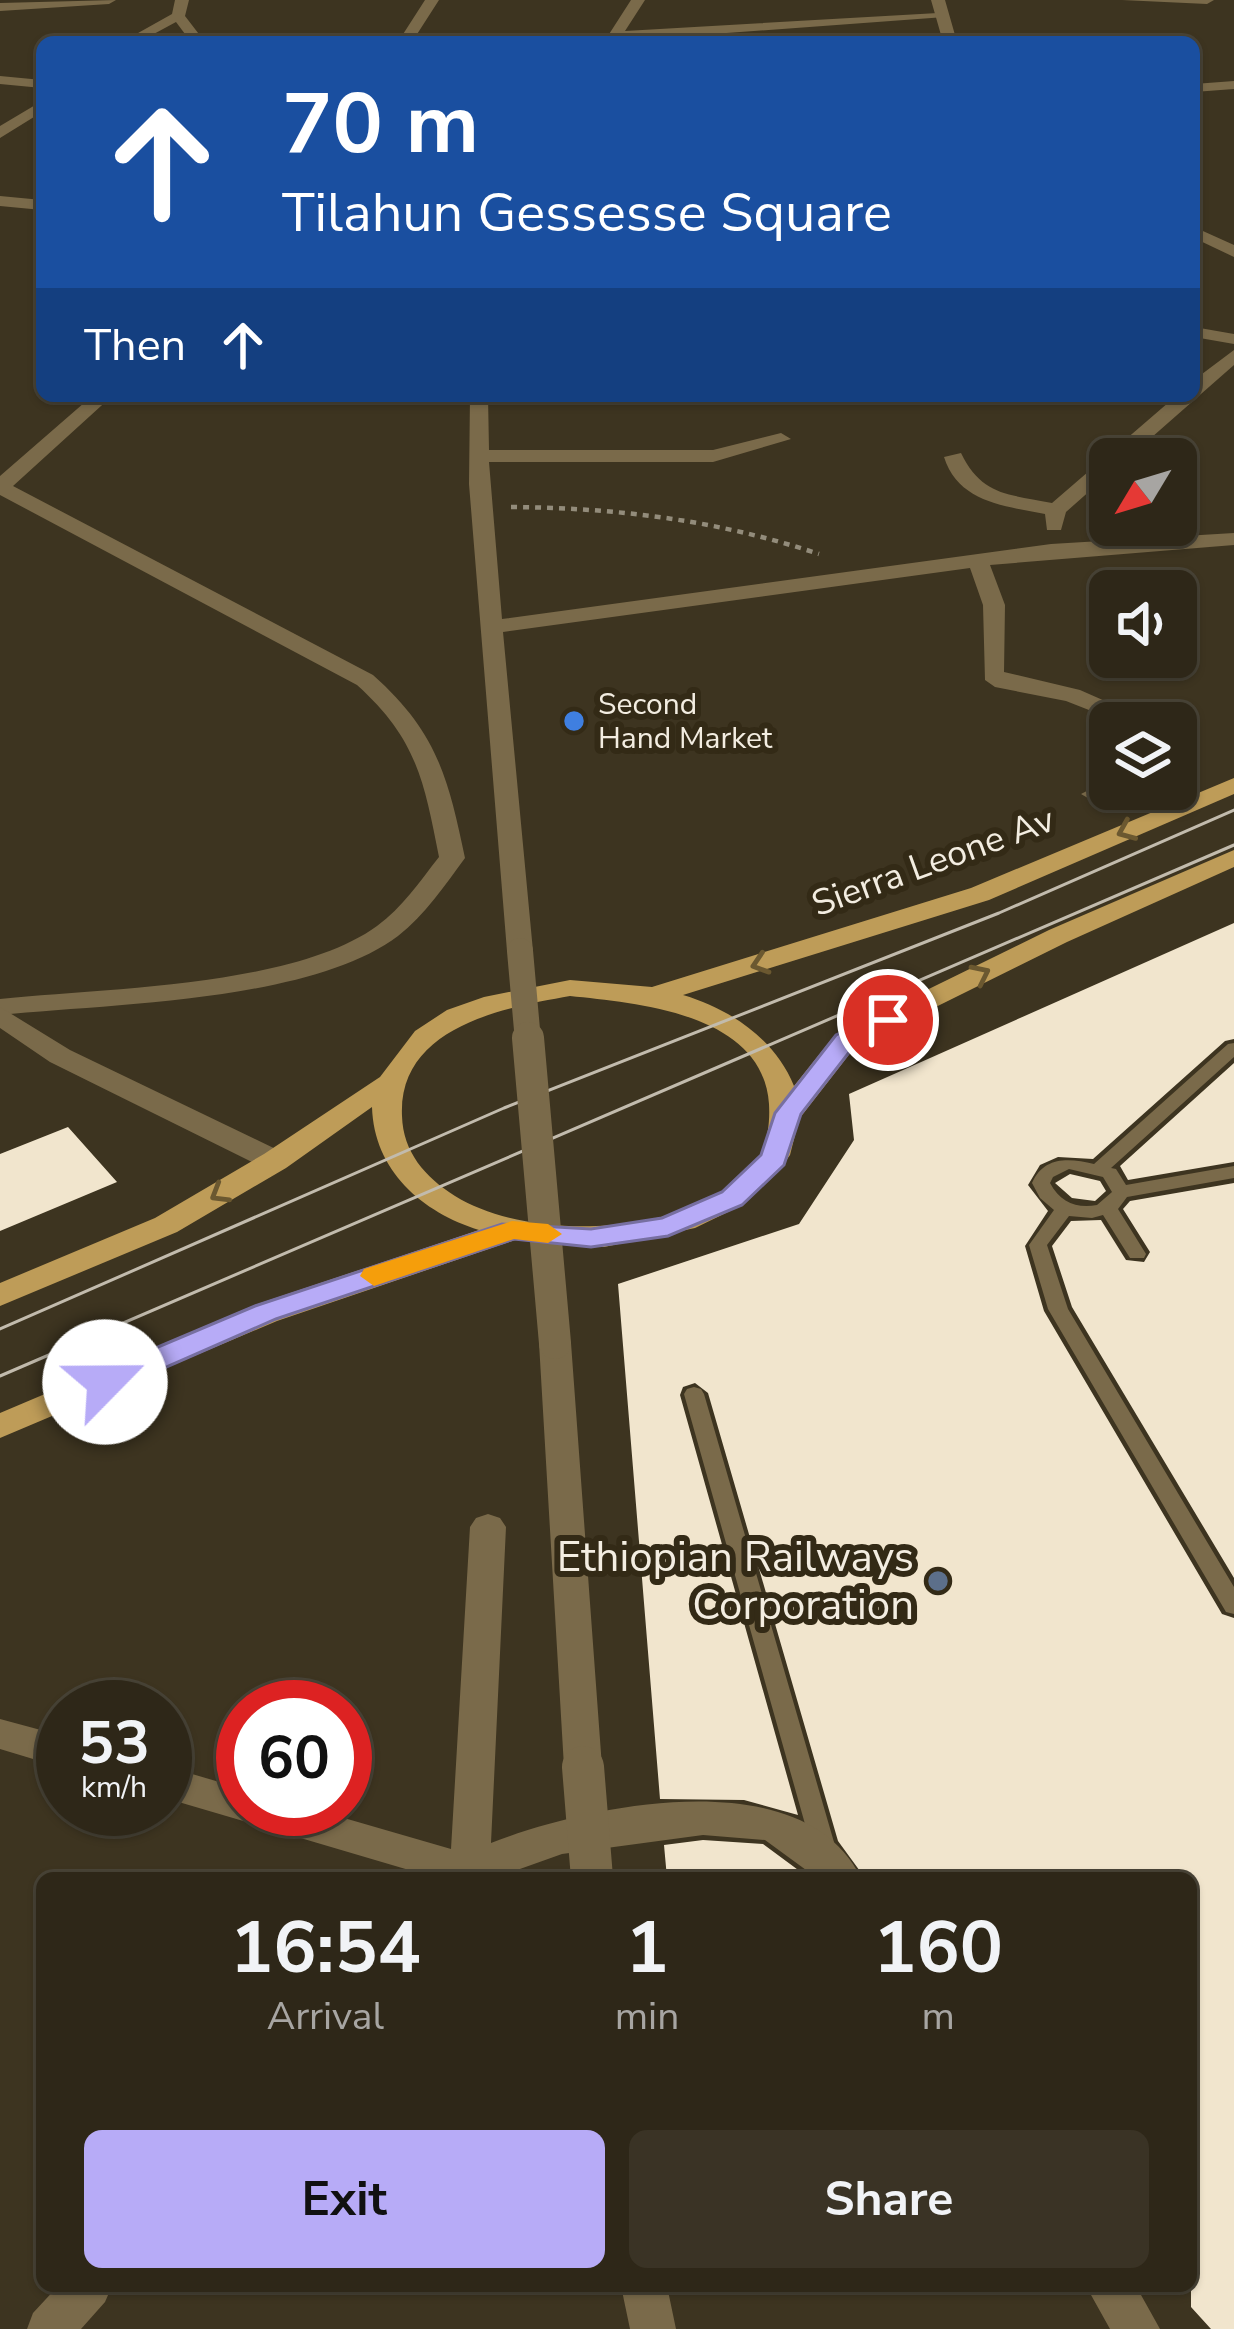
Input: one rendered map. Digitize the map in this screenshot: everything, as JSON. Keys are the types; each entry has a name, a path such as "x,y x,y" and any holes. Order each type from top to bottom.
{"main road":[{"name":"Sierra Leone Av","path":"653,995 980,894 1234,785"},
{"path":"387,1084 382,1127 403,1170 448,1206 512,1230 591,1238 668,1227 732,1198 774,1159 788,1113 845,1041 1058,936 1234,858"},
{"path":"0,1295 166,1225 275,1161 387,1084 425,1036 490,1003 570,988 653,995 706,1013 750,1040 778,1074 788,1113"},
{"path":"0,1426 266,1312 512,1230"}],"street":[{"path":"0,8 109,0"},
{"path":"140,36 178,16 182,0"},
{"path":"409,36 432,0"},
{"path":"615,36 638,0"},
{"path":"938,0 938,17 947,36"},
{"path":"1129,0 1208,0"},
{"path":"178,16 194,36"},
{"path":"657,36 938,17"},
{"path":"0,80 36,83"},
{"path":"1200,88 1234,86"},
{"path":"21,103 36,104"},
{"path":"0,133 36,108"},
{"path":"0,201 36,204"},
{"path":"1200,235 1234,252"},
{"path":"1200,333 1234,339"},
{"path":"1200,385 1234,355"},
{"path":"0,1011 271,975 330,960 380,937 452,858 432,759 407,714 364,680 0,487 96,402"},
{"path":"479,402 491,627 555,1343 592,1872"},
{"path":"1139,438 1180,402"},
{"path":"479,456 682,458 727,454 781,439"},
{"path":"954,457 957,476 968,487 1056,510"},
{"path":"1052,550 1056,510 1089,481"},
{"path":"491,627 1052,550 1234,538"},
{"path":"978,562 994,592 999,621 993,676 1090,702"},
{"path":"0,1011 60,1056 275,1161"},
{"path":"467,1872 488,1527"},
{"path":"0,1734 36,1745"},
{"path":"475,1872 587,1829 706,1817 767,1823 833,1867"},
{"path":"343,1836 457,1872"},
{"path":"50,2329 84,2292"},
{"path":"645,2292 653,2329"},
{"path":"1112,2292 1137,2329"}],"lane":[{"path":"1100,1168 1234,1048"},
{"path":"1064,1209 1043,1193 1045,1174 1067,1163 1100,1168"},
{"path":"1100,1168 1137,1254"},
{"path":"1234,1172 1064,1209 1038,1245 1058,1309 1234,1606"},
{"path":"694,1394 833,1867"}],"path":[{"path":"482,507 664,510 820,554 848,578"}],"building":[{"name":"Ethiopian Railways Corporation","path":"1234,923 1234,1039 1225,1041 1093,1159 1058,1157 1040,1165 1028,1185 1048,1211 1025,1246 1044,1311 1222,1614 1234,1618 1234,2329 1211,2329 1191,2307 1191,2292 1197,2292 1197,1872 861,1872 838,1841 708,1393 695,1383 683,1387 680,1395 798,1815 744,1800 660,1799 618,1284 799,1224 854,1140 849,1094"},
{"path":"1234,1063 1234,1162 1128,1180 1120,1166"},
{"path":"68,1127 117,1182 0,1231 0,1154"},
{"path":"1070,1174 1100,1181 1106,1191 1095,1201 1072,1198 1055,1183"},
{"path":"1234,1183 1234,1578 1072,1307 1052,1246 1071,1221 1101,1220 1126,1260 1144,1262 1150,1252 1123,1209 1130,1201"},
{"path":"703,1840 763,1844 801,1872 666,1872 664,1845"}],"tram line":[{"path":"0,1329 504,1108 999,913 1234,810"},
{"path":"0,1376 1234,845"}],"slow traffic":[{"path":"374,1276 512,1230 548,1234"}],"place":[{"name":"Second Hand Market","path":"574,721"},
{"name":"Ethiopian Railways Corporation","path":"938,1581"}],"route":[{"path":"105,1382 266,1312 512,1230 591,1238 668,1227 732,1198 774,1159 788,1113 845,1041 888,1020"}]}
